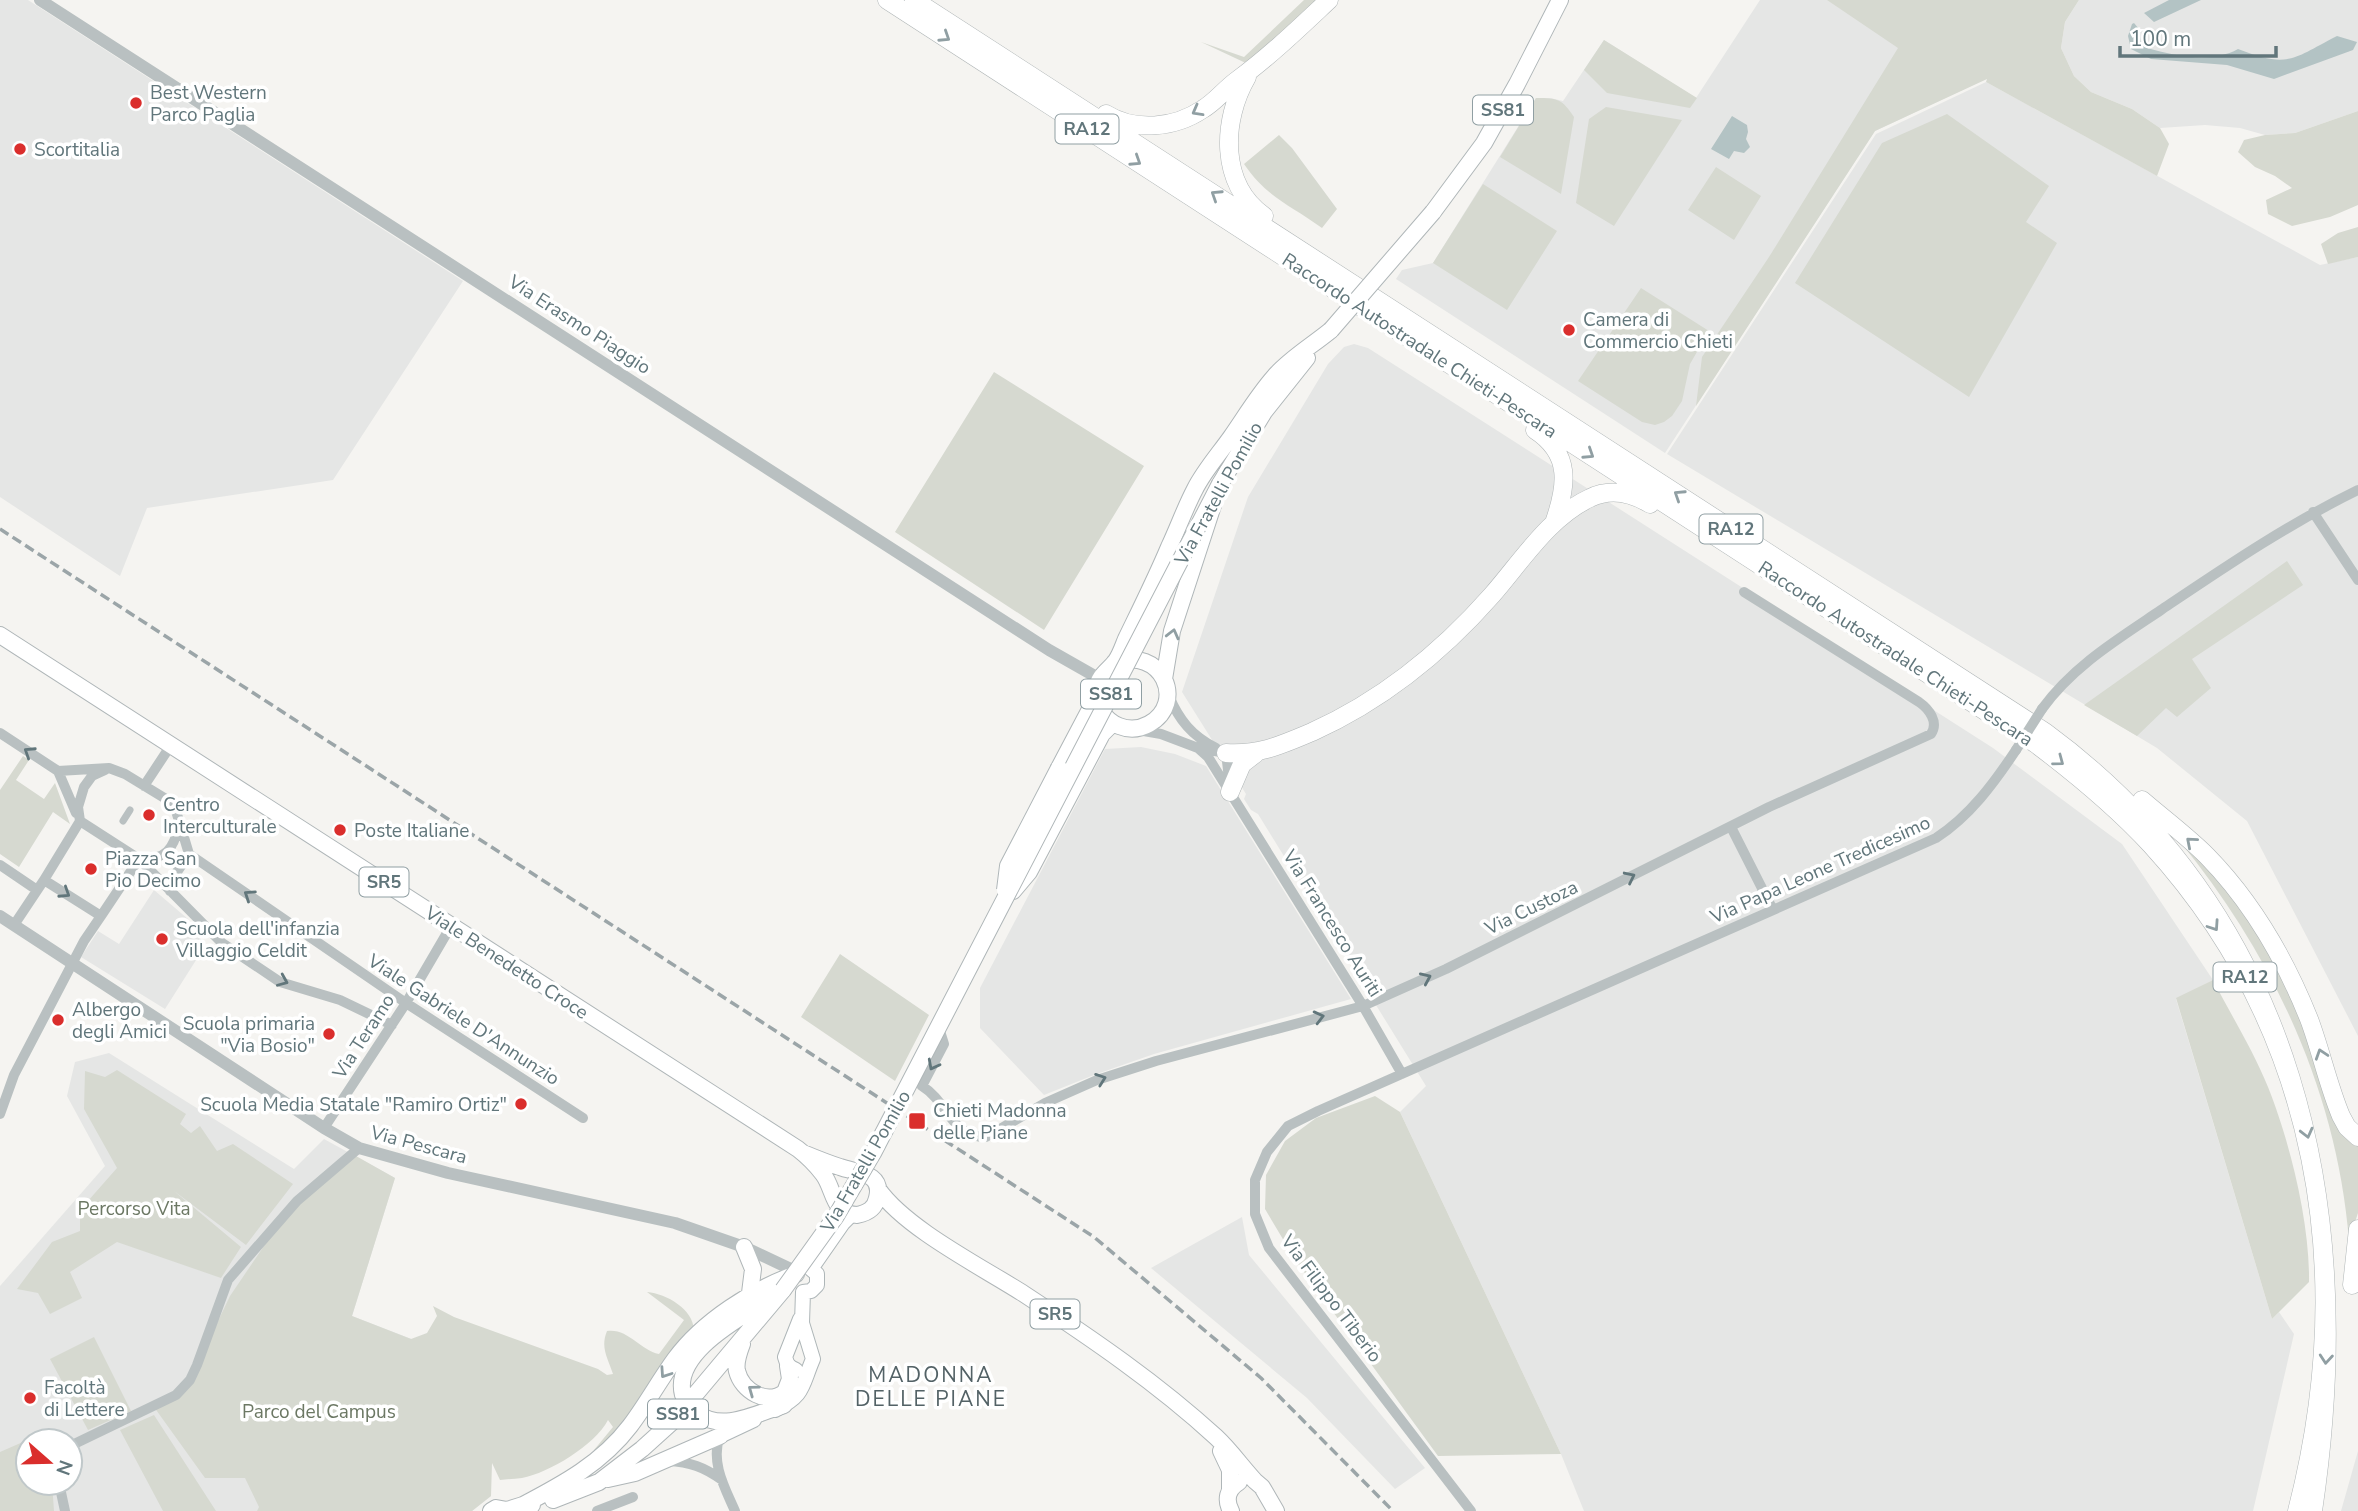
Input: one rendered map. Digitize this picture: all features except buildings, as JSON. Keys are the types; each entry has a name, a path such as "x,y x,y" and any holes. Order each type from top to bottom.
{"highway":[{"name":"Raccordo Autostradale Chieti-Pescara","path":"887,0 1994,716 2077,775 2152,846 2183,883 2224,941 2265,1017 2288,1072 2309,1142 2323,1219 2328,1282 2327,1350 2318,1421 2297,1511"},
{"name":"Raccordo Autostradale Chieti-Pescara","path":"914,0 2012,710 2057,741 2114,788 2192,870 2219,907 2258,970 2305,1078 2320,1127 2334,1195"},
{"path":"1036,79 1054,81 1117,120 1140,125 1158,125 1181,120 1203,109 1329,0"},
{"path":"1251,70 1231,114 1228,138 1231,164 1236,181 1250,204 1278,226 1293,245"},
{"path":"1512,404 1524,422 1546,437 1562,464 1564,488 1554,523"},
{"path":"1230,792 1242,764 1255,754 1328,724 1367,703 1425,663 1465,626 1554,523 1588,498 1613,492 1636,497 1665,513 1683,514"},
{"path":"1226,753 1255,754"},
{"path":"2114,788 2133,793 2186,837 2221,871 2254,912 2282,959 2304,1006 2340,1116 2358,1138"},
{"path":"2348,1297 2352,1287 2358,1229"},
{"path":"2313,1511 2328,1446 2338,1384 2343,1307 2339,1236"}],"main road":[{"name":"Via Fratelli Pomilio","path":"783,1290 836,1216 870,1159 1220,484 1264,412 1433,212 1484,143 1560,0"},
{"path":"1003,904 1009,866 1059,768 1098,700 1100,679 1114,663 1152,586 1195,488 1275,375 1331,330"},
{"path":"1098,700 1107,718 1129,729 1152,723 1166,705 1172,631 1220,484"},
{"name":"Viale Benedetto Croce","path":"0,635 803,1153"},
{"path":"1114,663 1125,659 1148,662 1158,669 1166,686"},
{"path":"1003,904 1029,872 1102,734 1113,723"},
{"name":"SR5","path":"803,1153 866,1173 875,1181 887,1201 919,1228 1150,1381 1216,1437 1262,1487 1265,1503 1276,1511"},
{"name":"SR5","path":"803,1153 823,1174 833,1191 835,1202 851,1215 883,1214 919,1228"},
{"path":"833,1191 839,1177 851,1170"},
{"path":"516,1509 567,1482 593,1463 629,1427 685,1347 750,1293 801,1272 817,1274 817,1285 811,1291 803,1292 795,1285 801,1272 851,1215 876,1202 878,1189"},
{"path":"744,1247 753,1269 750,1293"},
{"path":"683,1395 681,1379 685,1369 703,1345 783,1290"},
{"name":"SS81","path":"516,1509 599,1482 642,1449 673,1420 783,1290"},
{"path":"599,1482 635,1473 664,1461 784,1405 799,1394 807,1368 813,1359 804,1332 803,1292"},
{"path":"746,1335 736,1366 741,1380 751,1391 765,1398 779,1396 788,1386 785,1357 802,1314"},
{"path":"791,1345 804,1343 811,1349"},
{"path":"788,1366 799,1371 807,1368"},
{"path":"697,1413 710,1421 726,1423 784,1405"},
{"name":"SR5","path":"1192,1418 1224,1455 1230,1470 1228,1503"},
{"name":"SR5","path":"1228,1503 1244,1480 1255,1481"}],"street":[{"name":"Via Erasmo Piaggio","path":"40,0 1059,656 1100,679"},
{"name":"Via Papa Leone Tredicesimo","path":"1402,1074 1936,838 1955,826 1977,803 2053,694 2102,649 2313,512 2358,490"},
{"path":"2313,512 2358,580"},
{"name":"Via Custoza","path":"922,1086 938,1098 956,1125 978,1137 986,1137 1045,1103 1097,1080 1156,1061 1363,1006 1446,969 1808,789 1890,755 1931,734 1935,722 1926,707 1744,592"},
{"path":"1166,686 1174,709 1188,730 1226,753"},
{"name":"Via Fratelli Pomilio","path":"922,1086 944,1044 935,1018 1098,700"},
{"path":"1129,729 1161,734 1198,748 1226,753"},
{"path":"0,733 58,771 80,821 139,859 222,943 281,982 340,1000 392,1025"},
{"path":"144,786 171,745"},
{"name":"Via Francesco Auriti","path":"1198,748 1208,757 1230,792 1363,1006 1402,1074"},
{"name":"Via Francesco Auriti","path":"1226,753 1230,792"},
{"path":"58,771 109,768 125,774 166,799 176,811 189,854"},
{"path":"14,925 80,821 78,807 84,787 92,776 109,768"},
{"path":"123,821 130,810"},
{"path":"162,858 173,844 180,824"},
{"path":"1731,827 1773,910"},
{"path":"139,859 189,854"},
{"path":"170,891 173,878 189,854"},
{"name":"Viale Gabriele D'Annunzio","path":"189,854 406,1003 583,1118"},
{"path":"0,1114 13,1074 72,964 139,859"},
{"path":"0,865 37,890"},
{"path":"44,880 101,916"},
{"name":"Via Pescara","path":"0,916 324,1128 359,1148 448,1173 676,1223 744,1247 801,1272"},
{"name":"Via Teramo","path":"324,1128 406,1003 451,926"},
{"name":"Via Filippo Tiberio","path":"1402,1074 1288,1126 1267,1152 1255,1180 1255,1214 1269,1248 1471,1511"},
{"path":"84,1439 176,1395 190,1380 197,1365 228,1280 297,1201 359,1148"},
{"path":"720,1436 716,1456 722,1480 735,1511"},
{"path":"664,1461 688,1462 705,1468 722,1480"},
{"path":"597,1511 634,1497"}],"shaded area":[{"path":"0,0 28,0 463,281 333,480 147,508 120,576 0,497"},
{"path":"1760,0 1984,0 1988,78 1875,131 1665,453 1396,279 1402,270 1433,263 1536,98 1563,101 1604,40 1696,98"},
{"path":"2079,0 2358,0 2358,111 2295,133 2265,135 2240,128 2205,125 2160,128 2132,109 2091,92 2074,76 2061,48 2065,22"},
{"path":"2169,0 2201,0 2154,22 2144,13"},
{"path":"2134,23 2139,29 2141,45 2170,54 2193,57 2228,54 2238,49 2280,60 2290,59 2337,36 2357,42 2353,50 2274,79 2227,65 2151,59 2131,49 2128,36"},
{"path":"1986,82 2320,265 2358,257 2358,1036 2247,821 2157,748 1667,454 1876,134"},
{"path":"1732,116 1747,125 1746,139 1750,147 1744,153 1734,151 1729,159 1711,149"},
{"path":"1354,344 1368,348 1993,748 2122,844 2213,980 2176,999 2272,1319 2279,1312 2294,1334 2253,1511 1584,1511 1561,1454 1400,1112 1426,1086 1258,814 1251,810 1244,799 1246,794 1182,692 1248,497 1328,364 1344,347"},
{"path":"1141,747 1175,754 1206,766 1351,999 1154,1054 1044,1095 980,1028 980,988 1105,749"},
{"name":"Scuola dell'infanzia Villaggio Celdit","path":"154,890 188,919 205,946 165,1009 81,957 98,931 119,944"},
{"path":"109,1053 294,1169 324,1139 395,1178 352,1316 440,1350 491,1496 472,1511 0,1511 0,1286 105,1166 67,1096 75,1062"},
{"path":"1242,1217 1249,1255 1425,1468 1395,1489 1307,1398 1151,1268"},
{"path":"2358,1451 2358,1511 2341,1511"}],"green space":[{"path":"1304,0 1320,0 1250,65 1201,42 1244,57"},
{"path":"1827,0 2079,0 2065,22 2061,48 2074,76 2091,92 2132,109 2160,128 2169,144 2157,176 1986,82 1987,79 1875,131 1696,406 1702,357 1769,257 1898,48"},
{"path":"1604,40 1697,98 1690,108 1607,93 1584,70"},
{"path":"1536,98 1559,101 1574,117 1561,194 1500,157"},
{"path":"1606,107 1682,120 1614,226 1576,203 1589,119"},
{"path":"2358,111 2358,205 2330,217 2292,226 2268,214 2266,200 2292,188 2255,167 2238,152 2244,140 2295,133"},
{"path":"1947,114 2049,186 2026,222 2057,243 1969,397 1795,283 1882,143"},
{"path":"1279,135 1292,148 1337,209 1322,228 1271,193 1244,164"},
{"path":"1716,167 1761,196 1734,240 1688,210"},
{"path":"1483,184 1557,231 1507,310 1433,263"},
{"path":"2358,227 2358,257 2328,264 2321,244 2338,233"},
{"path":"1641,288 1709,331 1690,364 1682,401 1672,416 1655,425 1642,422 1578,381"},
{"path":"994,372 1144,466 1044,630 895,532"},
{"path":"2287,561 2303,585 2192,659 2211,688 2177,717 2166,708 2137,736 2084,705"},
{"path":"23,756 29,760 16,780 44,799 55,783 70,824 53,812 19,867 0,854 0,790"},
{"path":"2181,843 2194,849 2267,938 2358,1142 2358,1213 2349,1240 2342,1185 2331,1132 2295,1029 2245,932"},
{"path":"840,954 929,1015 895,1081 801,1017"},
{"path":"2213,980 2268,1087 2291,1157 2302,1209 2309,1282 2272,1319 2176,998"},
{"name":"Percorso Vita","path":"117,1070 186,1114 180,1124 191,1133 200,1126 217,1151 233,1144 293,1184 246,1245 174,1191 241,1247 221,1278 117,1242 70,1272 82,1298 50,1314 38,1293 17,1289 52,1242 80,1231 80,1210 117,1168 84,1109 85,1071 105,1077"},
{"path":"1375,1096 1400,1112 1561,1454 1438,1456 1296,1261 1265,1209 1266,1175 1285,1141 1316,1118"},
{"name":"Parco del Campus","path":"356,1156 395,1178 352,1316 411,1339 427,1333 437,1316 433,1306 454,1317 598,1369 607,1375 613,1374 605,1348 607,1331 628,1336 659,1354 684,1320 647,1292 670,1299 689,1315 694,1330 633,1418 593,1455 613,1427 608,1420 582,1448 558,1464 533,1475 500,1480 492,1463 491,1496 472,1511 257,1511 259,1507 245,1478 205,1478 154,1407 176,1395 197,1365 230,1296 285,1215"},
{"path":"94,1337 131,1411 88,1430 50,1359"},
{"path":"154,1415 216,1511 163,1511 120,1430"},
{"path":"14,1446 14,1497 53,1497 54,1511 0,1511 0,1452"}],"railway":[{"path":"0,529 1094,1237 1261,1378 1393,1511"}],"place":[{"name":"Best Western Parco Paglia","path":"136,103"},
{"name":"Scortitalia","path":"20,149"},
{"name":"Camera di Commercio Chieti","path":"1569,330"},
{"name":"Centro Interculturale","path":"149,815"},
{"name":"Poste Italiane","path":"340,830"},
{"name":"Piazza San Pio Decimo","path":"91,869"},
{"name":"Scuola dell'infanzia Villaggio Celdit","path":"162,939"},
{"name":"Albergo degli Amici","path":"58,1020"},
{"name":"Scuola primaria \"Via Bosio\"","path":"329,1034"},
{"name":"Scuola Media Statale \"Ramiro Ortiz\"","path":"521,1104"},
{"name":"Chieti Madonna delle Piane","path":"917,1121"},
{"name":"Facoltà di Lettere","path":"30,1398"}],"district":[{"name":"MADONNA DELLE PIANE","path":"931,1387"}]}
